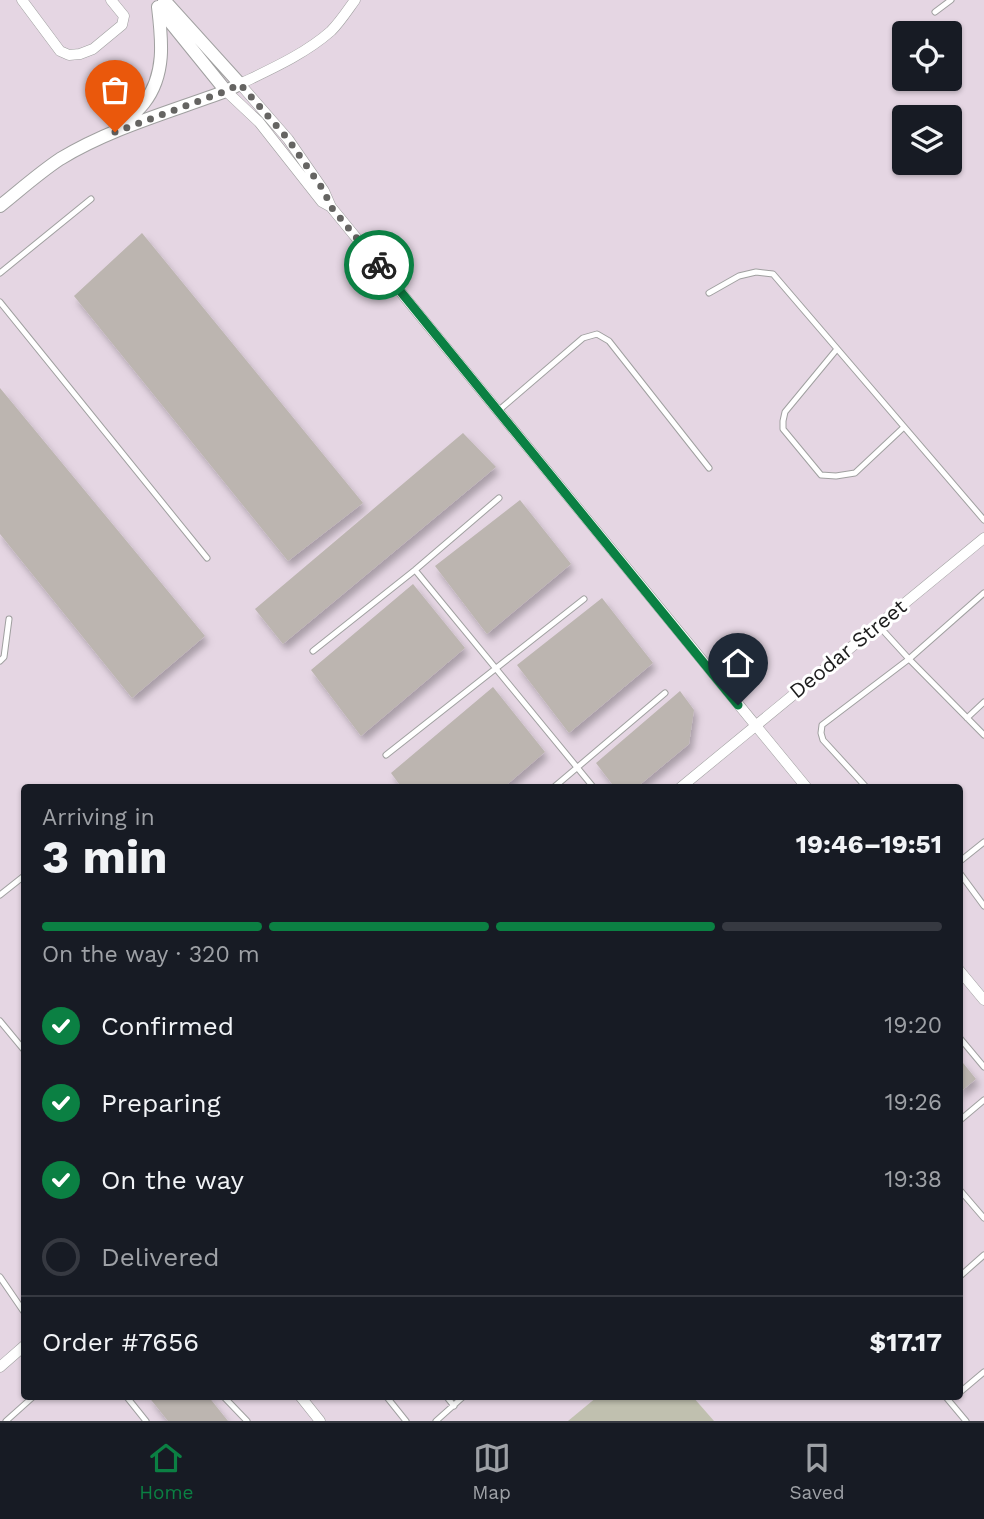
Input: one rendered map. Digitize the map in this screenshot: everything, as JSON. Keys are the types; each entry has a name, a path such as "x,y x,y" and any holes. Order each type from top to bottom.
{"street":[{"path":"22,0 60,51 69,55 93,49 122,25 124,16 111,0"},
{"path":"0,206 55,163 115,132 226,91 311,46 330,32 355,0"},
{"path":"158,2 240,84 288,139 324,191 331,207 804,784"},
{"path":"158,2 226,91 259,122 322,202 331,207"},
{"path":"115,132 144,104 157,79 162,40 158,2"},
{"name":"Deodar Street","path":"685,784 984,538"},
{"path":"963,975 984,1000"},
{"path":"0,1367 21,1349"},
{"path":"303,1400 320,1421"}],"lane":[{"path":"935,12 951,0"},
{"path":"0,273 91,199"},
{"path":"709,293 739,276 756,272 773,274 984,520"},
{"path":"0,302 207,558"},
{"path":"498,411 583,338 597,334 609,341 709,468"},
{"path":"837,349 785,412 783,421 783,429 821,475 855,473 904,427"},
{"path":"313,652 499,498"},
{"path":"415,570 591,784"},
{"path":"863,784 823,740 822,725 909,659 984,593"},
{"path":"386,755 584,599"},
{"path":"0,661 4,657 9,619"},
{"path":"878,625 984,735"},
{"path":"558,784 665,693"},
{"path":"967,718 984,702"},
{"path":"963,859 984,842"},
{"path":"963,877 984,906"},
{"path":"0,895 21,878"},
{"path":"0,1021 21,1046"},
{"path":"963,1042 984,1067"},
{"path":"963,1118 984,1100"},
{"path":"963,1194 984,1218"},
{"path":"963,1273 984,1255"},
{"path":"0,1277 21,1308"},
{"path":"963,1390 984,1372"},
{"path":"6,1421 30,1400"},
{"path":"129,1400 146,1421"},
{"path":"227,1400 247,1421"},
{"path":"389,1400 406,1421"},
{"path":"449,1400 454,1406"},
{"path":"436,1421 460,1400"},
{"path":"951,1400 966,1421"}],"shaded area":[{"path":"0,0 984,0 984,1421 0,1421"},
{"path":"593,1400 696,1400 714,1421 568,1421"}],"building":[{"path":"142,233 363,503 288,561 74,296"},
{"path":"0,388 205,636 132,698 0,534"},
{"path":"463,433 496,467 283,644 255,609"},
{"path":"520,500 571,564 487,634 435,566"},
{"path":"413,584 465,648 361,736 311,670"},
{"path":"602,598 653,663 569,733 517,665"},
{"path":"493,687 545,752 508,784 399,784 391,773"},
{"path":"680,691 694,710 689,744 641,784 612,784 596,763"},
{"path":"963,1063 976,1079 963,1090"},
{"path":"151,1400 211,1400 228,1421 168,1421"}],"way so far":[{"path":"115,132 240,84 288,139 324,191 331,207 379,265"}],"route":[{"path":"379,265 738,705"}]}
